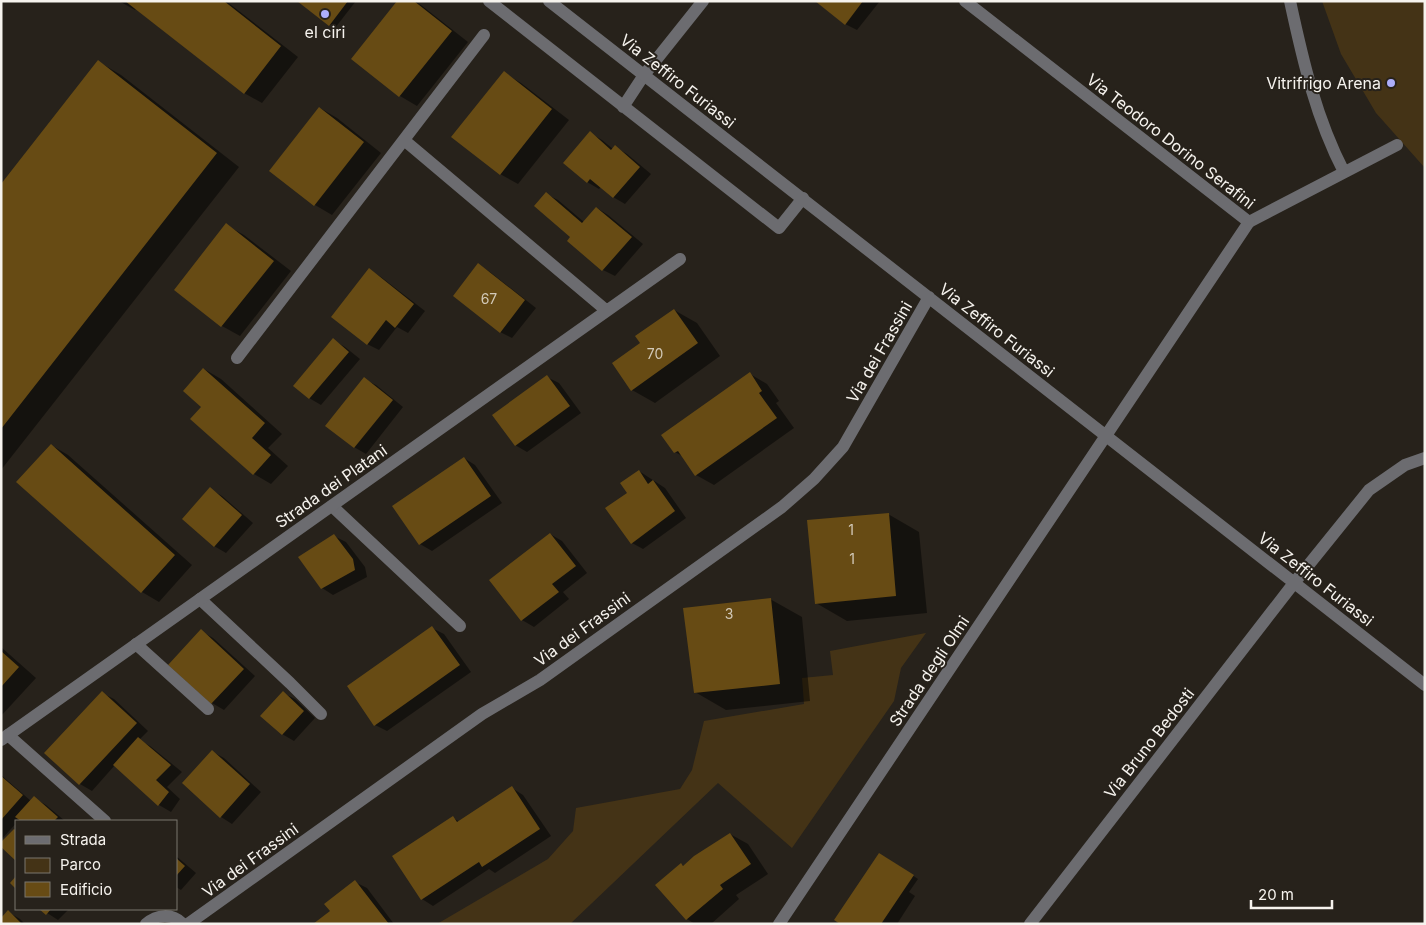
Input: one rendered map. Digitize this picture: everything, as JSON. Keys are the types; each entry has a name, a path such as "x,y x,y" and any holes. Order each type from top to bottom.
{"street":[{"path":"489,1 779,228 803,198"},
{"name":"Via Zeffiro Furiassi","path":"549,1 1425,685"},
{"path":"623,107 644,75 703,1"},
{"name":"Via Teodoro Dorino Serafini","path":"965,1 1250,222 1107,436"},
{"path":"1290,1 1304,68 1330,146 1344,172"},
{"path":"236,358 484,35"},
{"path":"404,140 606,311"},
{"path":"1250,222 1397,145"},
{"name":"Strada dei Platani","path":"4,737 680,259"},
{"name":"Via dei Frassini","path":"188,924 482,714 540,680 782,507 814,479 844,447 929,297"},
{"name":"Strada degli Olmi","path":"779,924 1107,436"},
{"name":"Via Bruno Bedosti","path":"1030,924 1294,583 1369,490 1405,464 1425,458"},
{"path":"332,506 460,626"},
{"path":"200,599 290,682 321,714"},
{"path":"136,644 208,709"},
{"path":"4,737 104,820"},
{"path":"146,924 154,918 170,916 183,924"}],"green space":[{"name":"Vitrifrigo Arena","path":"1322,1 1425,1 1425,168 1376,113 1341,54"},
{"path":"926,633 901,668 894,701 792,848 718,783 570,924 437,924 548,859 573,831 576,808 680,789 692,770 704,721 804,704 802,678 833,675 830,651"}],"building":[{"path":"125,1 224,1 281,46 244,94"},
{"name":"el ciri","path":"297,1 348,1 329,26"},
{"path":"397,1 414,1 452,31 399,97 351,59"},
{"path":"815,1 863,1 845,25"},
{"path":"98,60 217,153 1,429 1,184"},
{"path":"504,71 552,109 500,175 451,137"},
{"path":"319,107 364,142 314,206 269,171"},
{"path":"590,131 611,150 615,145 640,167 613,198 590,179 587,183 563,163"},
{"path":"546,192 582,223 596,207 632,237 602,271 567,241 570,237 534,206"},
{"path":"226,223 274,261 221,327 174,290"},
{"path":"478,263 525,300 500,333 453,296"},
{"path":"369,268 414,304 395,328 386,320 367,345 331,317"},
{"path":"674,309 698,343 631,391 612,363 640,343 635,336"},
{"path":"333,338 349,352 309,399 293,386"},
{"path":"203,368 265,423 252,438 271,455 253,475 190,419 201,407 183,391"},
{"path":"750,372 762,391 759,393 777,418 695,476 678,451 674,453 661,435"},
{"path":"547,375 570,406 515,446 492,415"},
{"path":"364,377 393,400 354,448 325,426"},
{"path":"51,444 175,555 141,593 16,482"},
{"path":"464,457 491,496 419,545 392,506"},
{"path":"639,470 648,484 653,480 675,511 631,544 605,508 627,493 620,483"},
{"path":"210,487 242,515 214,547 182,519"},
{"path":"889,513 896,596 815,604 807,520"},
{"path":"550,533 576,566 552,584 559,592 521,621 489,580"},
{"path":"334,534 353,559 355,570 321,589 298,557"},
{"path":"771,598 780,684 694,693 683,608"},
{"path":"432,626 460,665 374,726 347,686"},
{"path":"201,629 244,669 211,704 168,665"},
{"path":"1,651 19,667 1,687"},
{"path":"102,691 137,723 79,785 44,753"},
{"path":"283,691 304,711 282,735 260,716"},
{"path":"138,737 171,765 156,780 169,792 158,806 113,765"},
{"path":"212,750 250,784 220,818 182,783"},
{"path":"1,776 23,795 1,820"},
{"path":"512,786 540,829 482,867 479,862 421,900 392,856 453,816 457,822"},
{"path":"34,796 58,817 55,820 20,820 15,817"},
{"path":"15,830 15,860 1,847 1,842"},
{"path":"730,833 751,864 720,885 723,889 686,920 655,885 681,863 683,866 694,856"},
{"path":"879,853 914,875 881,924 840,924 834,920"},
{"path":"178,860 185,866 178,874"},
{"path":"15,877 15,888 10,883"},
{"path":"355,880 389,924 313,924 330,911 324,904"},
{"path":"8,910 22,924 1,924 1,918"},
{"path":"40,910 50,910 46,915"}],"place":[{"name":"el ciri","path":"325,14"},
{"name":"Vitrifrigo Arena","path":"1391,83"}]}
